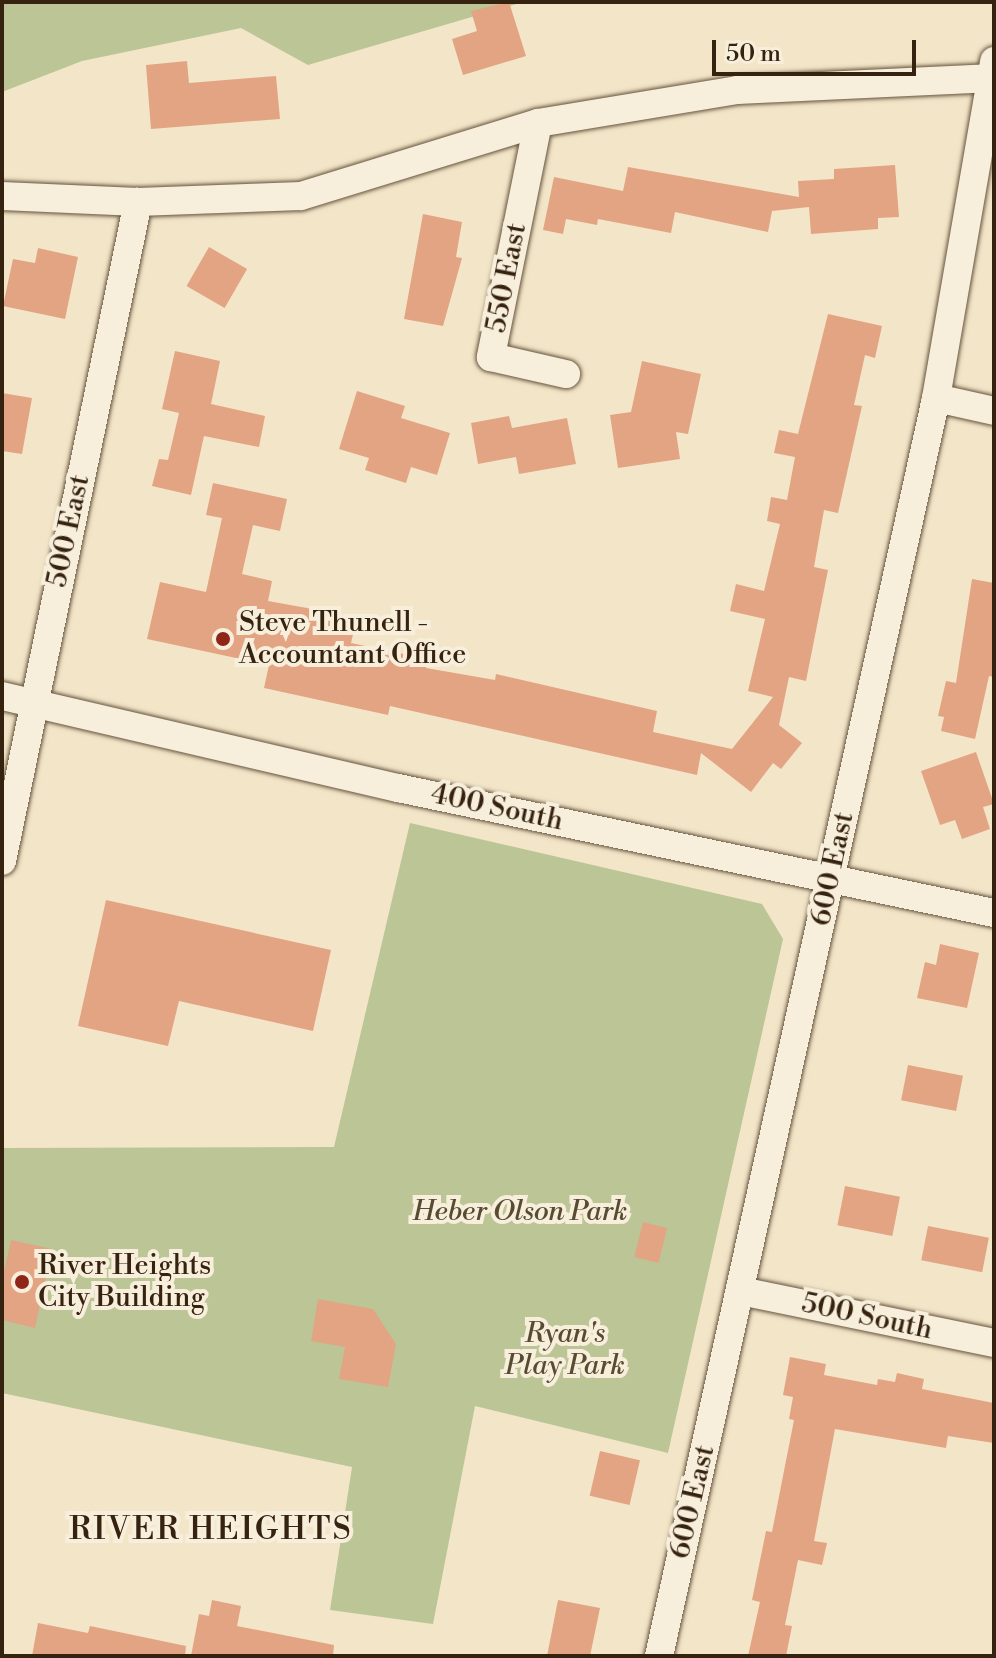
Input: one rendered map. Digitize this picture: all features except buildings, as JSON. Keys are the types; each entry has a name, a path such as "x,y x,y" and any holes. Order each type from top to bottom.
{"street":[{"path":"2,196 138,202 301,196 538,123 737,90 993,73"},
{"name":"600 East","path":"659,1656 936,398 993,73"},
{"name":"550 East","path":"538,123 491,357 566,374"},
{"name":"500 East","path":"2,861 138,202"},
{"path":"936,398 994,411"},
{"name":"400 South","path":"2,696 398,788 994,913"},
{"name":"500 South","path":"741,1291 994,1343"}],"green space":[{"path":"2,2 523,2 308,65 241,28 82,61 2,92"},
{"name":"Heber Olson Park","path":"410,823 762,904 783,939 668,1453 475,1406 433,1624 330,1610 352,1467 2,1393 2,1148 334,1147"}],"place":[{"name":"Steve Thunell - Accountant Office","path":"223,639"},
{"name":"River Heights City Building","path":"22,1282"}],"district":[{"name":"RIVER HEIGHTS","path":"211,1529"}],"park label":[{"name":"Ryan's Play Park","path":"565,1350"}]}
